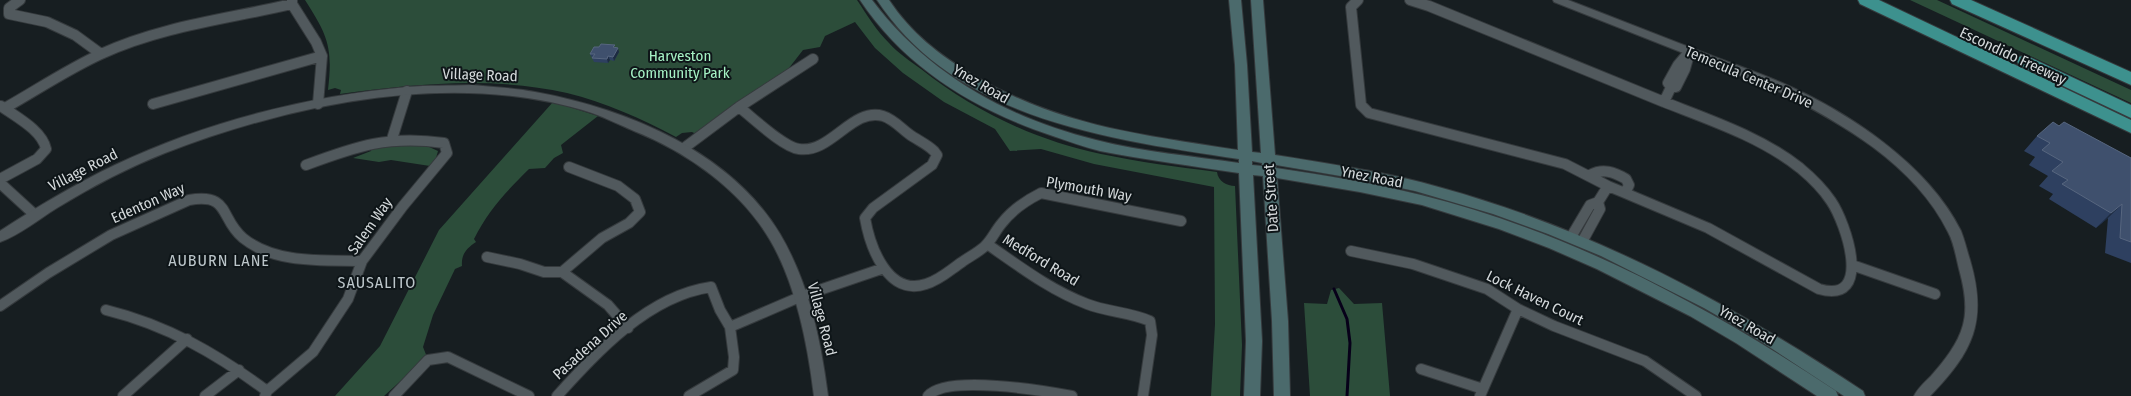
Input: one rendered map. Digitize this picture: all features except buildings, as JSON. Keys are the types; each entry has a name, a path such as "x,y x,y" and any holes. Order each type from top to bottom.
{"highway":[{"path":"1866,0 2131,127"},
{"name":"Escondido Freeway","path":"1895,0 2131,112"},
{"name":"Escondido Freeway","path":"1958,0 2131,80"}],"main road":[{"name":"Ynez Road","path":"866,0 892,36 932,70 977,99 1024,122 1104,147 1246,162"},
{"name":"Ynez Road","path":"883,0 902,26 934,56 974,82 1021,107 1070,124 1126,138 1269,166 1381,191 1484,219 1574,252 1658,291 1724,327 1830,396"},
{"name":"Date Street","path":"1235,0 1246,162 1254,341 1252,396"},
{"name":"Date Street","path":"1257,0 1282,358 1282,396"},
{"name":"Ynez Road","path":"1269,166 1359,173 1441,192 1548,228 1647,271 1724,311 1786,348 1857,396"},
{"path":"1484,219 1501,219 1566,243 1576,240"}],"street":[{"path":"20,0 9,8 8,14 47,22 75,35 101,54"},
{"path":"1358,0 1352,7 1361,105 1364,110 1565,164 1590,175 1608,186 1716,233 1828,292 1840,291 1847,285 1852,265 1852,251 1846,230 1830,200 1812,180 1790,161 1720,125 1429,6 1410,0"},
{"name":"Temecula Center Drive","path":"1558,0 1776,85 1839,118 1899,164 1936,204 1953,230 1959,245 1970,281 1972,309 1970,324 1953,359 1940,377 1920,396"},
{"path":"35,215 0,181 38,159 46,149 44,140 2,107 101,54 168,30 209,20 234,18 292,2 316,42 322,56 318,104"},
{"path":"1664,102 1671,87 1676,87 1685,69 1690,51"},
{"path":"153,104 322,56"},
{"path":"684,148 740,107 813,59"},
{"name":"Village Road","path":"0,237 58,201 160,151 213,132 318,104 407,91 478,89 525,92 552,97 614,115 684,148 716,173 760,217 772,232 802,296 817,356 821,396"},
{"path":"306,165 350,148 392,139 407,91"},
{"path":"689,396 732,370 734,357 730,327 802,296 884,268 867,233 865,218 873,208 932,165 937,156 932,147 918,141 883,116 868,116 828,141 812,147 799,149 786,143 740,107"},
{"name":"Salem Way","path":"266,394 313,352 348,299 362,261 397,213 447,152 444,143 426,140 392,139"},
{"path":"562,272 602,238 629,223 640,212 635,199 618,186 569,167"},
{"path":"1590,175 1598,170 1605,170 1619,175 1626,179 1629,186 1625,193"},
{"path":"1576,240 1600,209 1598,202 1608,186"},
{"name":"Plymouth Way","path":"884,268 894,280 906,287 920,287 939,280 987,244 1002,222 1026,201 1041,193 1181,221"},
{"name":"Edenton Way","path":"0,306 48,273 111,235 202,196 213,198 221,205 238,234 244,240 271,252 303,260 362,261"},
{"name":"Medford Road","path":"987,244 1057,290 1087,304 1116,313 1140,316 1150,321 1152,335 1143,396"},
{"name":"Lock Haven Court","path":"1351,251 1413,264 1486,289 1518,309 1554,326 1645,361 1696,396"},
{"path":"487,257 544,272 562,272 608,305 628,328"},
{"path":"1852,265 1935,294"},
{"name":"Pasadena Drive","path":"557,396 593,358 628,328 682,292 699,287 711,287 720,310 730,327"},
{"path":"1421,369 1481,392 1518,309"},
{"path":"106,310 135,316 187,339 239,370 266,394"},
{"path":"123,396 187,339"},
{"path":"394,396 428,360 448,357 529,396"},
{"path":"206,396 239,370"},
{"path":"930,393 953,385 981,385 1035,390 1072,396"}],"green space":[{"name":"Harveston Community Park","path":"305,0 857,0 880,33 900,54 962,98 1006,122 1052,141 1101,154 1217,172 1223,182 1235,186 1242,345 1240,396 1211,396 1215,324 1214,187 1094,164 1041,149 1010,151 995,129 944,102 903,73 875,48 855,22 825,36 820,47 803,50 781,75 696,134 692,132 682,133 676,137 609,106 567,93 539,88 482,83 454,83 340,94 341,90 335,88 328,90 330,63 327,42 319,23"},
{"path":"1910,0 1937,0 2131,90 2131,103"},
{"path":"553,102 598,116 561,145 563,153 554,158 545,168 529,169 505,193 492,210 474,239 476,242 467,249 462,266 455,269 433,315 423,347 427,357 384,396 335,396 380,346 439,230"},
{"path":"396,145 427,146 438,151 436,158 430,166 391,160 379,162 353,158 371,151 372,147"},
{"path":"1339,288 1354,304 1382,303 1390,396 1310,396 1304,303 1327,304 1331,290"}],"waterway":[{"path":"1334,289 1347,319 1350,343 1347,396"}],"district":[{"name":"AUBURN LANE","path":"219,260"},
{"name":"SAUSALITO","path":"377,282"}]}
